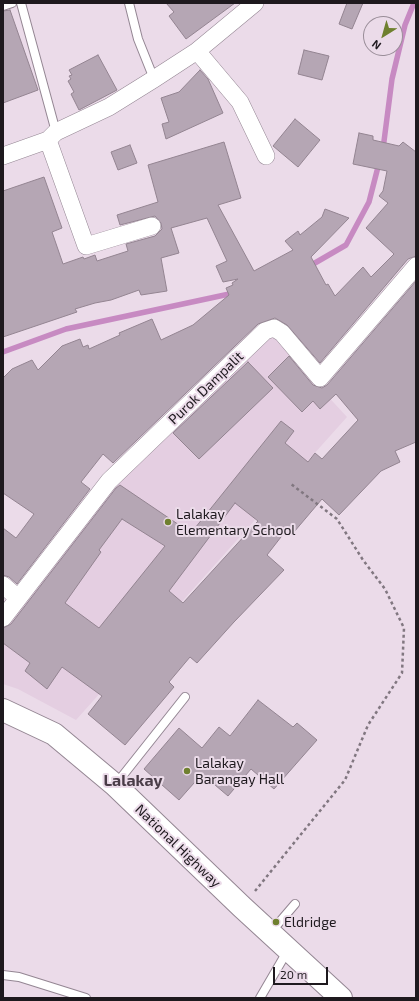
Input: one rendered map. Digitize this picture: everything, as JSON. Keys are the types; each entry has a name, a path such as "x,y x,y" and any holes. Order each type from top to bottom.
{"main road":[{"name":"National Highway","path":"3,710 54,734 115,785 242,907 342,998"}],"street":[{"path":"3,156 52,136 109,107 197,51 255,3"},
{"path":"197,51 240,102 266,156"},
{"path":"52,136 86,246 152,226"},
{"name":"Purok Dampalit","path":"3,618 109,481 265,331 274,328 282,333 320,378 416,266"},
{"path":"3,585 18,598"}],"lane":[{"path":"3,6 12,3"},
{"path":"21,3 52,136"},
{"path":"129,3 138,39 154,79"},
{"path":"115,785 185,697"},
{"path":"270,933 295,904"},
{"path":"260,998 289,949"},
{"path":"3,975 19,977 86,998"}],"path":[{"path":"242,907 345,780 368,725 402,673 404,628 386,589 363,560 337,519 291,484"}],"shaded area":[{"name":"Lalakay Elementary School","path":"273,337 347,417 76,720 18,689 3,684 3,625 115,480 258,345"}],"building":[{"path":"166,3 235,3 186,39 169,16 174,12"},
{"path":"347,3 363,3 352,29 339,24"},
{"path":"10,10 38,90 3,103 3,11"},
{"path":"304,50 329,56 322,80 298,74"},
{"path":"98,55 117,90 79,110 71,94 74,92 68,81 71,79 69,76 72,75 69,70"},
{"path":"200,70 208,79 223,113 166,139 162,124 169,122 161,98 179,92"},
{"path":"295,119 320,140 298,167 273,146"},
{"path":"359,133 373,136 373,140 399,146 403,142 416,152 416,256 408,259 320,363 287,325 275,318 258,324 113,463 103,454 81,482 90,489 17,584 9,577 3,575 3,528 16,538 34,514 3,493 3,378 12,369 32,360 38,370 62,346 80,339 83,347 88,345 89,349 120,335 119,333 152,319 161,340 193,325 229,295 226,288 233,285 232,283 238,279 223,282 216,266 227,261 207,218 171,228 179,253 161,258 167,291 141,295 139,290 111,300 75,309 77,312 3,337 3,191 44,177 62,228 52,232 63,264 83,257 84,259 95,255 97,261 128,251 126,244 155,236 162,229 161,223 155,216 120,225 117,215 158,202 148,165 224,142 241,198 218,205 254,271 293,250 285,241 298,231 300,235 322,217 325,209 349,218 311,257 326,285 328,284 335,296 363,267 371,277 394,254 366,228 388,203 379,196 383,191 387,171 353,164"},
{"path":"130,145 137,163 118,170 111,152"},
{"path":"416,281 416,442 395,451 400,462 381,471 339,515 322,499 294,532 288,528 267,555 284,570 197,663 190,657 169,682 174,687 125,745 88,714 102,696 62,667 47,689 25,671 30,663 3,643 3,628 11,624 116,488 120,485 191,533 281,421 294,431 285,443 308,462 315,453 322,459 358,420 336,394 320,409 313,401 302,412 268,377 289,356 313,385 322,388 327,385","holes":["235,503 258,521 183,603 169,591","122,519 165,546 99,628 65,603 101,552 99,550"]},
{"path":"248,362 273,388 199,459 173,433"},
{"path":"258,700 293,727 297,723 317,740 274,789 251,769 228,796 202,774 179,800 144,769 179,728 202,748 219,727 230,736"}],"waterway":[{"path":"383,149 392,79 405,25 414,3"},
{"path":"308,267 346,245 369,202 379,163"},
{"path":"3,352 66,329 234,293"}],"place":[{"name":"Lalakay Elementary School","path":"168,522"},
{"name":"Lalakay Barangay Hall","path":"187,771"},
{"name":"Eldridge","path":"276,922"}],"district":[{"name":"Lalakay","path":"133,781"}]}
